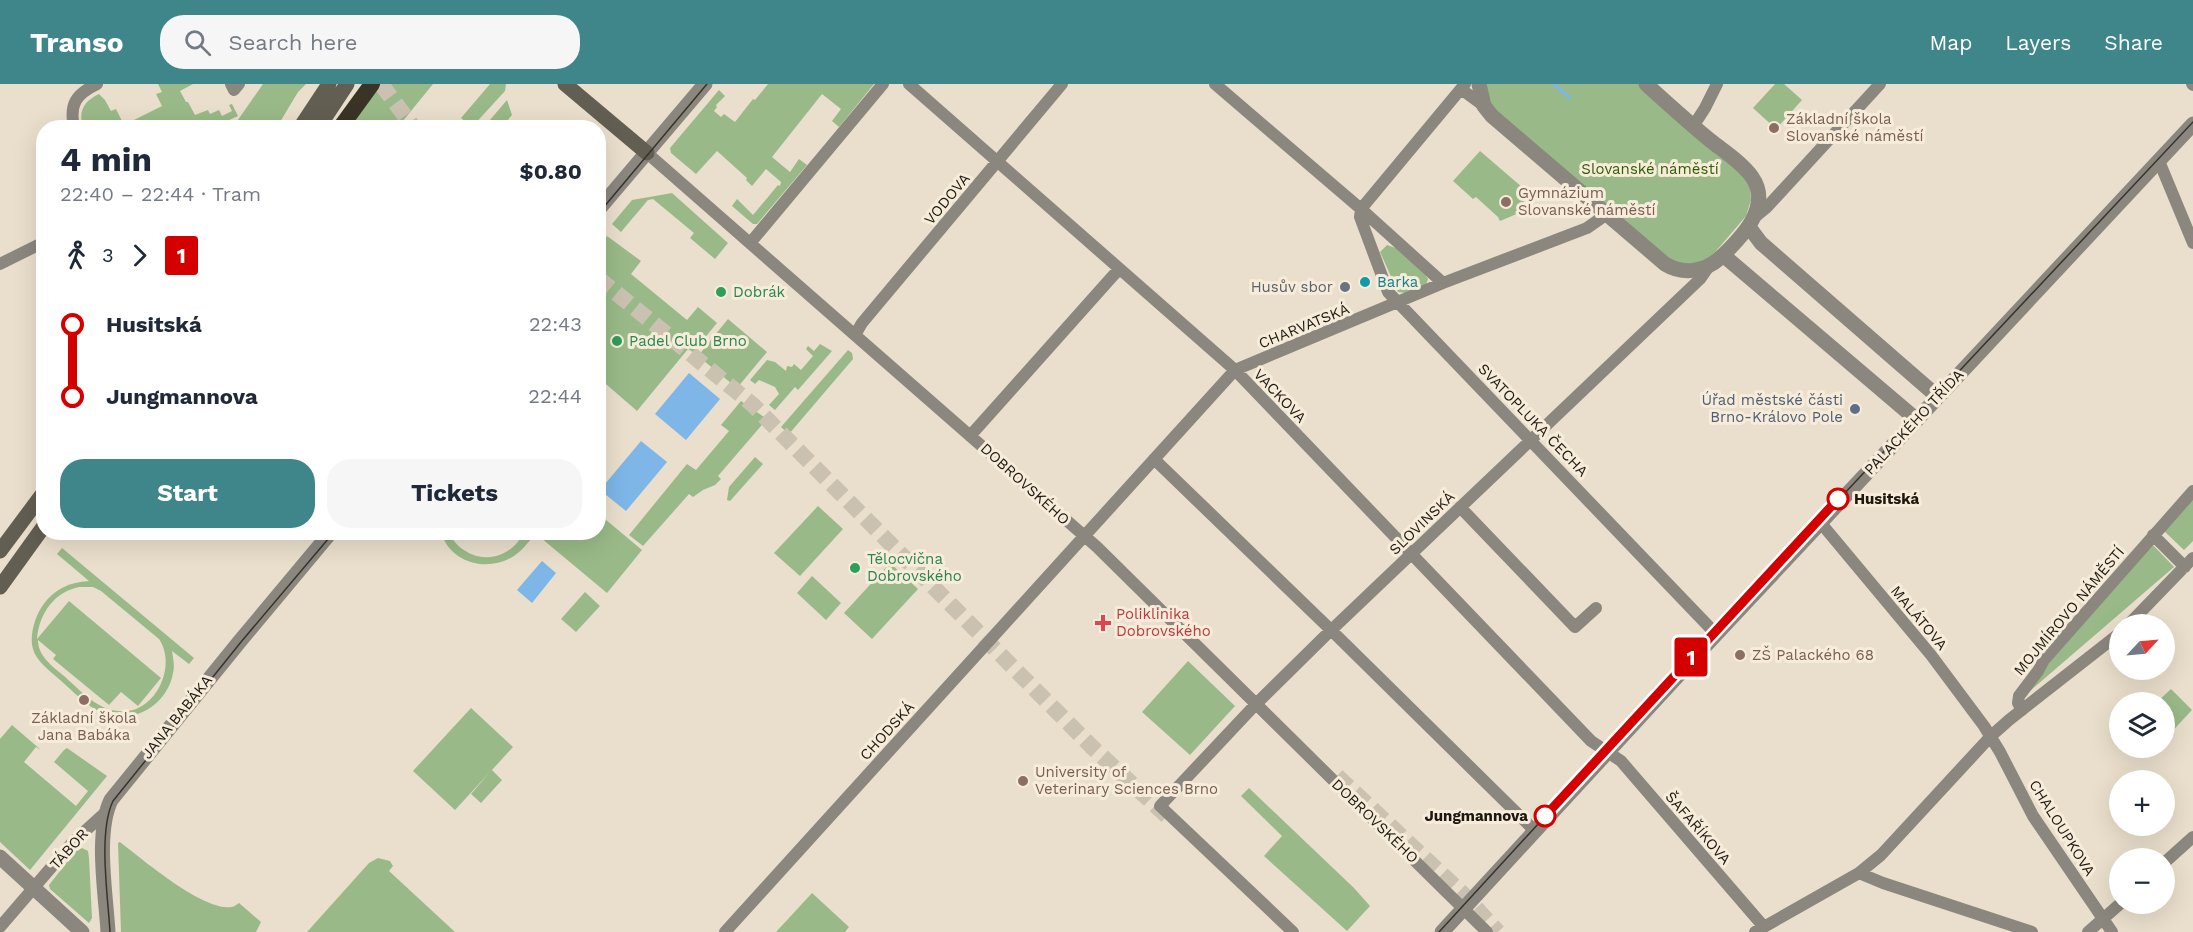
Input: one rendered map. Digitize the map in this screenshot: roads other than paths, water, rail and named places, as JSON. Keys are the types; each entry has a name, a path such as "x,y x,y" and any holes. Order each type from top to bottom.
{"highway":[{"path":"346,120 372,84"}],"main road":[{"path":"305,120 329,84"},
{"path":"323,120 347,84"},
{"name":"DOBROVSKÉHO","path":"565,84 647,153"},
{"path":"0,551 36,503"},
{"path":"0,587 36,537"}],"street":[{"path":"72,120 71,114 77,97 86,89 97,84"},
{"path":"231,84 234,90 239,84"},
{"path":"606,201 705,84"},
{"path":"751,242 883,84"},
{"name":"VACKOVA","path":"909,84 1235,370 1591,741 1607,752"},
{"name":"VODOVA","path":"855,335 862,323 1062,84"},
{"path":"1215,84 1361,209 1443,283"},
{"path":"1479,84 1484,106"},
{"path":"1646,84 1752,176 1758,192 1752,222 1761,243 1938,397"},
{"path":"1694,125 1717,84"},
{"path":"1361,209 1463,86 1492,116 1670,267 1687,271 1709,266 1723,255 1880,84"},
{"name":"PALACKÉHO TŘÍDA","path":"1442,932 1820,522 2193,124"},
{"name":"DOBROVSKÉHO","path":"647,153 751,242 1111,561 1486,932"},
{"path":"2158,161 2193,243"},
{"name":"SVATOPLUKA ČECHA","path":"1361,209 1360,217 1388,292 1716,634"},
{"name":"CHARVATSKÁ","path":"1071,551 1235,370 1400,303 1443,283 1587,228 1607,214"},
{"path":"0,264 36,247"},
{"path":"1723,255 1917,420"},
{"name":"SLOVINSKÁ","path":"1293,932 1160,806 1256,704 1331,630 1700,279 1709,266"},
{"path":"970,436 1119,269"},
{"path":"1154,459 1535,831"},
{"name":"MOJMÍROVO NÁMĚSTÍ","path":"2022,710 2018,703 2019,696 2044,660 2193,491"},
{"path":"1460,507 1575,627 1596,608"},
{"name":"MALÁTOVA","path":"1820,522 1931,655 1991,736"},
{"path":"2139,614 2189,563 2153,535"},
{"name":"JANA BABÁKA","path":"108,932 103,840 106,812 111,800 324,540"},
{"name":"CHODSKÁ","path":"725,932 1071,551"},
{"path":"1760,929 1859,873 1881,855 1991,736 2109,642"},
{"name":"CHALOUPKOVA","path":"1991,736 2033,816 2112,932"},
{"name":"ŠAFAŘÍKOVA","path":"1607,752 1622,762 1760,929"},
{"name":"TÁBOR","path":"0,927 73,842 106,812"},
{"path":"2175,853 2193,837"},
{"path":"0,857 82,932"},
{"path":"1859,873 2032,932"},
{"path":"2088,932 2109,914"}],"water":[{"path":"689,373 720,399 686,440 655,414"},
{"path":"641,441 667,462 626,511 606,495 606,483"},
{"path":"542,561 556,573 532,603 517,590"}],"waterway":[{"path":"1554,84 1570,98"}],"tunnel":[{"path":"381,84 408,120"},
{"path":"606,285 753,405 1092,747 1170,819"},
{"path":"1337,776 1462,893 1498,932"}],"tram line":[{"path":"606,204 707,84"},
{"path":"1439,932 1706,641 2193,122"},
{"name":"1","path":"1545,816 1838,499"},
{"path":"110,932 105,847 108,814 113,801 241,642 327,540"}],"place":[{"name":"Základní škola Slovanské náměstí","path":"1774,128"},
{"name":"Gymnázium Slovanské náměstí","path":"1506,202"},
{"name":"Barka","path":"1365,282"},
{"name":"Husův sbor","path":"1345,287"},
{"name":"Dobrák","path":"721,292"},
{"name":"Padel Club Brno","path":"617,341"},
{"name":"Úřad městské části Brno-Královo Pole","path":"1855,409"},
{"name":"Husitská","path":"1838,499"},
{"name":"Tělocvična Dobrovského","path":"855,568"},
{"name":"Poliklinika Dobrovského","path":"1103,623"},
{"name":"ZŠ Palackého 68","path":"1740,655"},
{"name":"Základní škola Jana Babáka","path":"84,700"},
{"name":"University of Veterinary Sciences Brno","path":"1023,781"},
{"name":"Jungmannova","path":"1545,816"}],"park label":[{"name":"Slovanské náměstí","path":"1650,169"}]}
